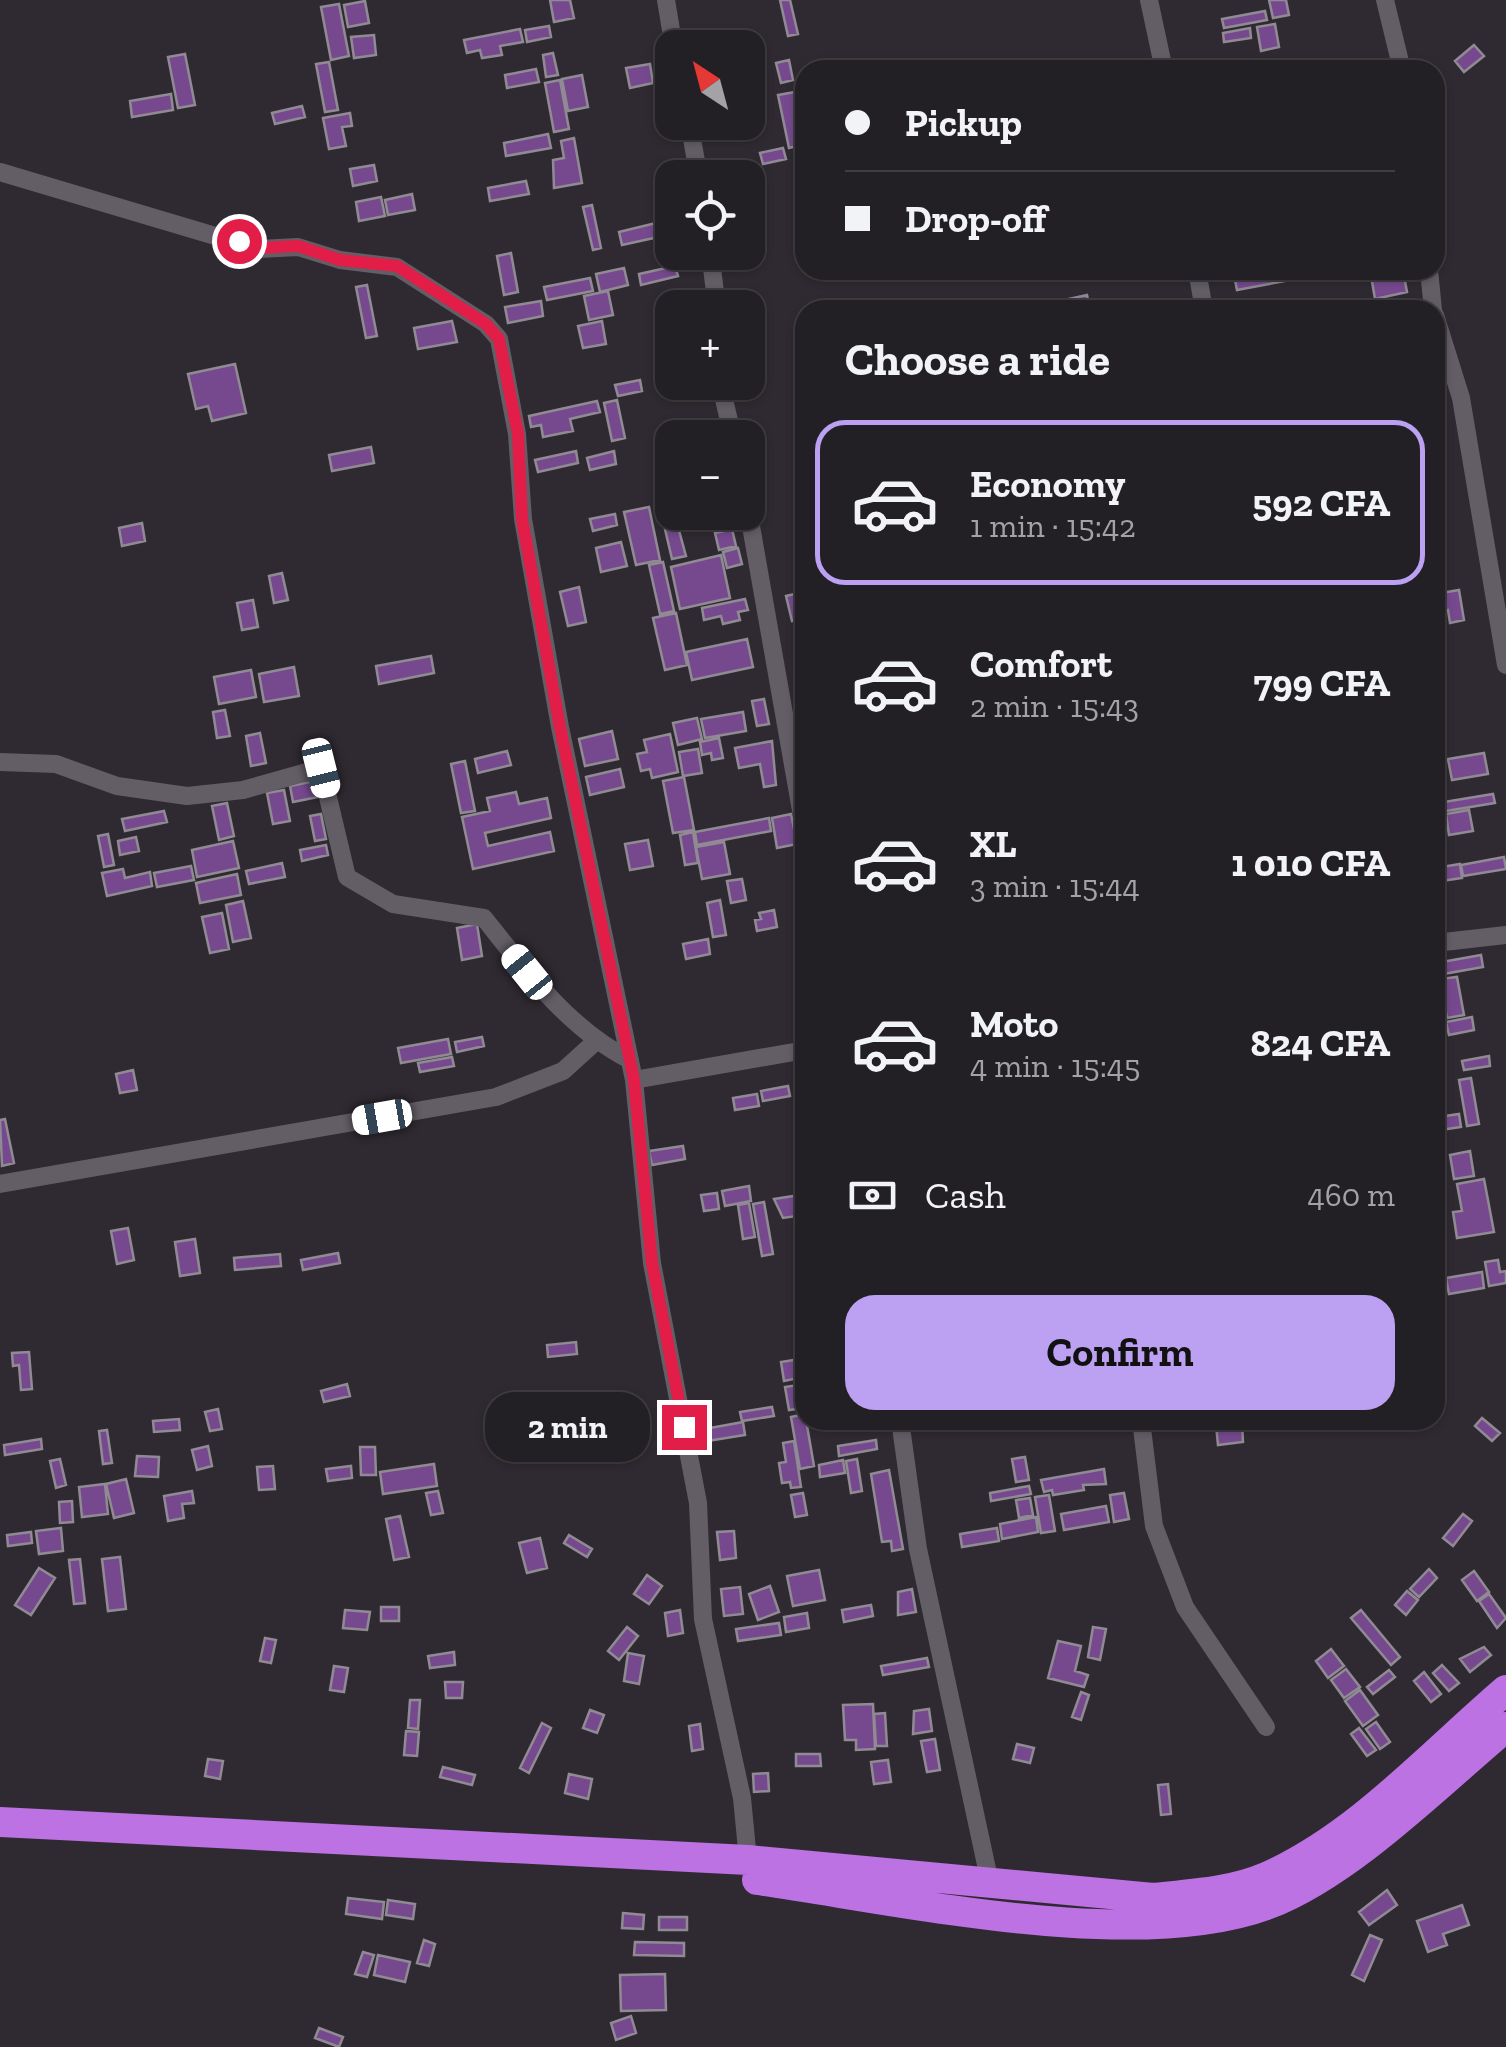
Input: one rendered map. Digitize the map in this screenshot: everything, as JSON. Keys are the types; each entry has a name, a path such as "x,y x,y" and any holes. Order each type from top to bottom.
{"highway":[{"path":"0,1822 586,1855 748,1860 1154,1898 1220,1890 1263,1878 1307,1856 1348,1826 1506,1690"},
{"path":"586,1855 1060,1920 1152,1926 1220,1918 1270,1904 1319,1878 1506,1727"}],"street":[{"path":"666,0 671,30"},
{"path":"1149,0 1162,60"},
{"path":"1385,0 1400,60"},
{"path":"0,172 260,248 298,246 340,260 384,262 434,289 496,333 508,376 521,468 522,519 560,727 634,1080 652,1263 698,1503 704,1620 742,1798 748,1860"},
{"path":"1445,347 1461,398 1506,665"},
{"path":"752,530 795,771"},
{"path":"0,762 56,764 117,786 187,796 243,790 321,768 347,877 392,904 484,918 527,972 596,1042 630,1060"},
{"path":"1445,942 1506,935"},
{"path":"0,1184 496,1097 563,1071 596,1042"},
{"path":"634,1080 795,1052"},
{"path":"901,1430 918,1549 990,1883"},
{"path":"1141,1430 1154,1526 1185,1607 1266,1726"}],"building":[{"path":"550,0 570,0 574,18 554,22"},
{"path":"780,0 790,0 798,34 788,36"},
{"path":"1269,0 1286,0 1289,15 1273,18"},
{"path":"365,1 369,23 348,27 344,5"},
{"path":"339,4 349,56 331,60 321,7"},
{"path":"1265,11 1267,20 1224,28 1222,19"},
{"path":"1275,24 1279,47 1261,51 1257,27"},
{"path":"549,26 551,37 527,42 525,30"},
{"path":"1250,28 1251,38 1224,42 1223,33"},
{"path":"520,29 523,42 500,46 502,55 482,58 480,50 467,53 464,40"},
{"path":"374,35 376,55 354,58 351,37"},
{"path":"1474,45 1484,56 1464,72 1455,61"},
{"path":"553,53 558,75 546,77 543,55"},
{"path":"185,54 195,105 178,108 168,57"},
{"path":"789,60 793,80 781,83 776,63"},
{"path":"329,62 338,110 325,112 316,64"},
{"path":"650,64 653,83 630,88 626,68"},
{"path":"536,69 539,82 507,88 505,75"},
{"path":"582,75 588,107 568,111 562,79"},
{"path":"560,80 569,129 554,132 545,83"},
{"path":"795,92 795,146 789,148 778,95"},
{"path":"171,94 173,110 132,117 130,101"},
{"path":"302,106 305,117 275,124 272,113"},
{"path":"350,113 352,126 342,127 346,146 329,149 323,118"},
{"path":"548,134 551,148 506,156 504,143"},
{"path":"574,138 582,183 554,188 553,160 564,158 561,141"},
{"path":"783,148 786,159 765,164 760,153"},
{"path":"374,165 377,181 353,186 350,169"},
{"path":"526,181 529,194 490,201 488,188"},
{"path":"412,194 415,210 388,215 385,200"},
{"path":"381,197 385,216 359,221 356,202"},
{"path":"592,205 601,248 593,250 583,207"},
{"path":"655,223 655,238 622,245 619,232"},
{"path":"511,253 518,292 504,295 497,256"},
{"path":"624,268 628,285 600,292 596,274"},
{"path":"676,270 678,276 641,285 639,274"},
{"path":"590,278 593,291 547,300 544,287"},
{"path":"1235,280 1290,280 1237,290"},
{"path":"1372,280 1405,280 1407,292 1375,299"},
{"path":"367,285 377,336 366,338 356,287"},
{"path":"608,291 613,315 589,320 584,296"},
{"path":"541,301 543,316 508,323 505,307"},
{"path":"452,321 457,342 418,349 414,328"},
{"path":"602,321 606,344 583,348 578,326"},
{"path":"235,364 246,413 212,421 208,406 196,409 188,374"},
{"path":"640,380 642,391 618,396 615,385"},
{"path":"617,400 625,438 612,441 604,403"},
{"path":"597,401 600,412 570,419 573,431 543,437 541,425 531,427 529,416"},
{"path":"371,447 374,463 332,471 329,455"},
{"path":"576,451 578,463 538,472 535,460"},
{"path":"614,451 616,464 590,470 587,458"},
{"path":"649,507 660,560 636,565 624,512"},
{"path":"615,514 617,525 593,531 590,519"},
{"path":"142,523 145,541 122,546 119,528"},
{"path":"665,530 679,530 686,556 672,559"},
{"path":"732,530 736,546 719,550 715,533"},
{"path":"621,542 627,566 601,572 596,548"},
{"path":"738,548 742,564 727,568 723,552"},
{"path":"721,555 730,598 680,609 671,567"},
{"path":"663,562 674,611 660,614 649,565"},
{"path":"282,573 288,600 274,603 269,576"},
{"path":"579,587 586,622 568,626 560,592"},
{"path":"1459,590 1464,620 1450,623 1445,592"},
{"path":"795,594 795,621 792,621 786,596"},
{"path":"745,599 748,610 738,612 740,620 723,624 721,616 704,620 702,608"},
{"path":"253,600 258,627 242,630 237,603"},
{"path":"676,613 687,665 665,670 653,618"},
{"path":"747,639 753,667 692,680 686,652"},
{"path":"431,656 434,673 379,684 376,666"},
{"path":"294,667 299,696 264,702 259,674"},
{"path":"251,670 256,697 219,704 214,677"},
{"path":"764,699 769,724 757,726 752,701"},
{"path":"225,710 230,736 217,738 213,712"},
{"path":"743,712 746,731 705,738 701,719"},
{"path":"697,718 702,739 678,745 673,723"},
{"path":"612,731 618,759 585,766 579,739"},
{"path":"260,733 266,763 251,766 246,736"},
{"path":"670,734 678,772 652,778 650,769 641,771 637,754 647,752 644,740"},
{"path":"719,738 723,758 712,760 711,753 702,755 700,742"},
{"path":"772,741 776,785 764,787 760,764 739,768 735,748"},
{"path":"698,749 702,773 683,776 679,752"},
{"path":"507,751 511,765 478,773 475,759"},
{"path":"1484,753 1488,774 1452,780 1448,759"},
{"path":"465,761 475,811 461,813 451,764"},
{"path":"620,769 624,787 590,795 586,777"},
{"path":"684,777 694,830 673,833 663,781"},
{"path":"315,781 318,797 293,802 290,786"},
{"path":"284,790 290,821 273,824 267,793"},
{"path":"516,792 519,804 547,798 551,818 485,833 488,846 550,832 554,851 473,869 462,817 490,811 487,798"},
{"path":"1493,794 1495,803 1446,811 1445,802"},
{"path":"227,803 234,836 219,840 212,806"},
{"path":"1469,810 1473,831 1449,835 1446,814"},
{"path":"164,811 167,822 125,831 122,819"},
{"path":"321,814 326,839 315,841 310,816"},
{"path":"791,814 795,844 777,848 772,818"},
{"path":"769,818 771,831 697,845 695,832"},
{"path":"693,832 698,863 685,865 680,835"},
{"path":"108,834 114,865 104,867 98,836"},
{"path":"136,837 139,851 120,855 118,841"},
{"path":"648,840 653,866 630,870 625,844"},
{"path":"233,841 239,868 197,877 192,850"},
{"path":"724,842 730,874 702,879 696,847"},
{"path":"326,845 328,855 302,861 300,850"},
{"path":"1504,857 1506,869 1463,876 1461,865"},
{"path":"282,863 285,877 249,884 246,871"},
{"path":"1460,864 1462,878 1445,881 1445,866"},
{"path":"191,866 194,880 157,887 154,873"},
{"path":"123,869 125,878 150,872 152,886 107,896 102,873"},
{"path":"237,874 241,895 200,903 196,883"},
{"path":"742,879 746,900 731,903 727,881"},
{"path":"720,900 726,935 713,937 707,903"},
{"path":"243,901 251,938 233,942 226,905"},
{"path":"774,910 777,927 757,931 755,920 761,919 759,913"},
{"path":"222,913 229,949 210,953 202,917"},
{"path":"477,924 482,956 462,960 457,928"},
{"path":"708,939 710,954 686,959 683,944"},
{"path":"1481,955 1483,967 1445,974 1445,961"},
{"path":"1457,977 1464,1015 1447,1018 1445,978"},
{"path":"1472,1017 1474,1030 1449,1035 1446,1022"},
{"path":"482,1037 484,1046 457,1052 455,1042"},
{"path":"448,1039 451,1054 401,1063 398,1048"},
{"path":"1489,1056 1490,1066 1464,1070 1462,1061"},
{"path":"452,1057 454,1066 420,1072 418,1063"},
{"path":"133,1070 137,1090 120,1093 116,1074"},
{"path":"1471,1078 1479,1124 1467,1126 1459,1080"},
{"path":"788,1086 790,1096 763,1101 761,1091"},
{"path":"757,1094 759,1106 735,1110 733,1098"},
{"path":"1459,1114 1461,1127 1445,1129 1445,1116"},
{"path":"5,1119 14,1163 2,1166 0,1120"},
{"path":"683,1146 685,1159 652,1165 649,1151"},
{"path":"1470,1151 1474,1176 1454,1179 1450,1155"},
{"path":"1484,1179 1494,1232 1457,1238 1453,1212 1462,1211 1457,1184"},
{"path":"749,1186 751,1201 725,1206 722,1191"},
{"path":"717,1193 719,1209 704,1211 701,1195"},
{"path":"795,1196 795,1216 783,1218 774,1199"},
{"path":"764,1202 773,1254 762,1256 753,1204"},
{"path":"749,1203 755,1237 743,1239 738,1205"},
{"path":"128,1228 134,1260 117,1264 111,1231"},
{"path":"195,1239 200,1273 180,1276 175,1242"},
{"path":"338,1253 340,1263 303,1270 301,1260"},
{"path":"280,1254 281,1266 235,1270 234,1258"},
{"path":"1498,1260 1500,1272 1506,1271 1506,1283 1489,1286 1485,1262"},
{"path":"1482,1272 1484,1288 1449,1294 1446,1278"},
{"path":"576,1342 577,1354 548,1357 547,1345"},
{"path":"29,1352 32,1389 21,1390 19,1365 13,1366 12,1353"},
{"path":"795,1360 795,1379 784,1381 781,1362"},
{"path":"347,1384 350,1396 324,1402 321,1391"},
{"path":"795,1386 795,1409 789,1410 785,1387"},
{"path":"557,1401 558,1412 517,1417 516,1406"},
{"path":"772,1407 774,1416 742,1421 740,1412"},
{"path":"218,1409 222,1429 210,1431 205,1412"},
{"path":"795,1416 795,1430 808,1430 814,1466 800,1469 791,1417"},
{"path":"1482,1418 1500,1433 1492,1441 1475,1426"},
{"path":"179,1419 180,1430 154,1432 153,1421"},
{"path":"743,1422 745,1435 701,1442 699,1430"},
{"path":"107,1430 112,1463 103,1464 99,1431"},
{"path":"1216,1430 1242,1430 1243,1442 1218,1445"},
{"path":"41,1439 42,1449 5,1455 4,1445"},
{"path":"876,1440 877,1449 839,1456 838,1446"},
{"path":"794,1441 801,1487 791,1488 790,1482 782,1483 779,1463 786,1462 783,1443"},
{"path":"563,1445 563,1455 529,1457 529,1448"},
{"path":"208,1446 212,1466 197,1470 192,1450"},
{"path":"360,1447 375,1447 376,1475 361,1475"},
{"path":"137,1456 159,1457 158,1477 135,1476"},
{"path":"1025,1457 1029,1480 1016,1482 1012,1459"},
{"path":"60,1459 66,1485 56,1488 50,1461"},
{"path":"857,1459 862,1491 851,1493 846,1461"},
{"path":"843,1460 845,1473 820,1477 819,1465"},
{"path":"434,1464 437,1486 383,1494 380,1472"},
{"path":"273,1466 275,1489 259,1490 257,1467"},
{"path":"351,1466 352,1478 328,1481 326,1469"},
{"path":"1104,1469 1106,1484 1083,1485 1084,1490 1053,1495 1052,1490 1044,1492 1041,1480"},
{"path":"889,1470 903,1549 892,1551 891,1541 882,1542 871,1474"},
{"path":"126,1479 134,1513 114,1518 106,1484"},
{"path":"105,1484 108,1514 82,1517 79,1487"},
{"path":"1029,1486 1031,1494 991,1501 990,1493"},
{"path":"192,1491 194,1503 182,1504 184,1518 168,1521 164,1496"},
{"path":"438,1491 443,1513 431,1515 426,1493"},
{"path":"803,1493 807,1515 795,1517 791,1495"},
{"path":"1124,1493 1129,1519 1114,1522 1110,1495"},
{"path":"1049,1495 1055,1531 1041,1533 1035,1497"},
{"path":"1030,1498 1033,1515 1019,1518 1016,1500"},
{"path":"72,1501 73,1522 60,1523 59,1502"},
{"path":"1106,1506 1109,1522 1064,1530 1061,1514"},
{"path":"1463,1514 1472,1521 1453,1546 1443,1538"},
{"path":"400,1516 409,1557 394,1560 386,1519"},
{"path":"1036,1517 1038,1532 1002,1539 1000,1524"},
{"path":"61,1528 63,1551 39,1554 36,1531"},
{"path":"997,1528 999,1541 962,1547 960,1534"},
{"path":"734,1531 736,1558 720,1560 717,1532"},
{"path":"31,1532 32,1543 8,1546 7,1535"},
{"path":"569,1535 592,1549 587,1557 564,1543"},
{"path":"540,1538 547,1568 527,1573 519,1543"},
{"path":"120,1557 126,1609 108,1611 102,1559"},
{"path":"80,1559 85,1603 74,1604 69,1560"},
{"path":"39,1568 55,1578 31,1615 15,1605"},
{"path":"1429,1569 1437,1578 1419,1597 1410,1589"},
{"path":"819,1570 825,1600 793,1606 787,1576"},
{"path":"1474,1571 1489,1592 1477,1601 1462,1580"},
{"path":"647,1575 662,1586 649,1604 634,1594"},
{"path":"770,1586 779,1612 758,1620 749,1594"},
{"path":"740,1587 743,1614 724,1616 721,1589"},
{"path":"912,1589 916,1612 898,1615 898,1592"},
{"path":"1407,1591 1418,1600 1406,1615 1395,1605"},
{"path":"1489,1594 1506,1618 1497,1628 1479,1601"},
{"path":"871,1605 873,1616 844,1622 842,1610"},
{"path":"381,1607 399,1607 399,1621 381,1621"},
{"path":"345,1610 370,1612 367,1630 343,1628"},
{"path":"680,1610 683,1633 668,1636 665,1613"},
{"path":"1361,1610 1400,1657 1391,1665 1351,1618"},
{"path":"807,1613 809,1628 786,1632 784,1617"},
{"path":"779,1623 781,1635 738,1641 736,1629"},
{"path":"627,1627 638,1636 619,1660 608,1651"},
{"path":"1093,1627 1106,1629 1100,1660 1088,1657"},
{"path":"265,1638 276,1640 271,1663 260,1661"},
{"path":"1058,1641 1081,1646 1075,1671 1088,1675 1084,1687 1048,1678"},
{"path":"1484,1647 1491,1655 1470,1672 1460,1659"},
{"path":"1331,1649 1344,1666 1328,1678 1316,1661"},
{"path":"454,1652 455,1665 430,1668 428,1656"},
{"path":"628,1653 644,1656 639,1684 624,1681"},
{"path":"927,1658 929,1667 883,1675 881,1666"},
{"path":"1442,1665 1459,1683 1449,1691 1433,1673"},
{"path":"334,1666 348,1668 344,1692 330,1690"},
{"path":"1346,1669 1360,1687 1344,1698 1331,1680"},
{"path":"1389,1670 1395,1677 1373,1694 1367,1687"},
{"path":"1424,1672 1441,1694 1431,1702 1414,1681"},
{"path":"445,1682 463,1682 462,1698 446,1698"},
{"path":"1360,1690 1378,1715 1363,1726 1345,1701"},
{"path":"1081,1692 1089,1695 1081,1720 1072,1717"},
{"path":"410,1700 420,1700 418,1729 408,1728"},
{"path":"873,1704 875,1749 856,1750 856,1740 845,1740 843,1705"},
{"path":"929,1709 932,1731 913,1734 914,1711"},
{"path":"590,1710 604,1715 597,1733 583,1728"},
{"path":"885,1713 887,1746 876,1746 874,1714"},
{"path":"1376,1722 1390,1742 1380,1749 1366,1729"},
{"path":"542,1723 551,1728 529,1773 520,1768"},
{"path":"700,1724 703,1749 692,1751 689,1726"},
{"path":"1359,1728 1376,1750 1367,1756 1351,1734"},
{"path":"406,1731 419,1732 417,1756 404,1755"},
{"path":"935,1739 940,1770 927,1772 921,1741"},
{"path":"1017,1744 1034,1748 1030,1763 1013,1759"},
{"path":"796,1754 820,1754 821,1766 796,1766"},
{"path":"208,1759 223,1761 220,1779 205,1776"},
{"path":"888,1760 891,1782 874,1784 871,1762"},
{"path":"443,1767 475,1775 472,1785 440,1777"},
{"path":"768,1773 769,1791 754,1792 753,1774"},
{"path":"569,1774 592,1779 588,1799 565,1793"},
{"path":"1168,1784 1171,1814 1161,1815 1158,1785"},
{"path":"1387,1890 1397,1905 1369,1925 1359,1912"},
{"path":"348,1898 384,1902 382,1919 346,1914"},
{"path":"388,1900 415,1904 413,1919 386,1915"},
{"path":"1462,1905 1469,1925 1443,1934 1447,1945 1428,1952 1417,1921"},
{"path":"623,1913 644,1915 643,1929 622,1928"},
{"path":"659,1917 687,1917 687,1930 659,1930"},
{"path":"1370,1935 1382,1940 1364,1981 1352,1975"},
{"path":"424,1940 435,1944 429,1966 417,1963"},
{"path":"635,1942 684,1943 684,1956 634,1955"},
{"path":"363,1952 374,1955 367,1977 355,1974"},
{"path":"378,1955 410,1962 405,1982 374,1975"},
{"path":"665,1974 666,2010 621,2011 620,1975"},
{"path":"631,2016 636,2033 616,2040 611,2023"},
{"path":"319,2028 343,2037 339,2047 315,2038"}],"route":[{"path":"239,241 260,248 298,246 340,260 397,266 486,324 499,339 518,434 522,519 560,727 634,1080 652,1263 684,1427"}]}
